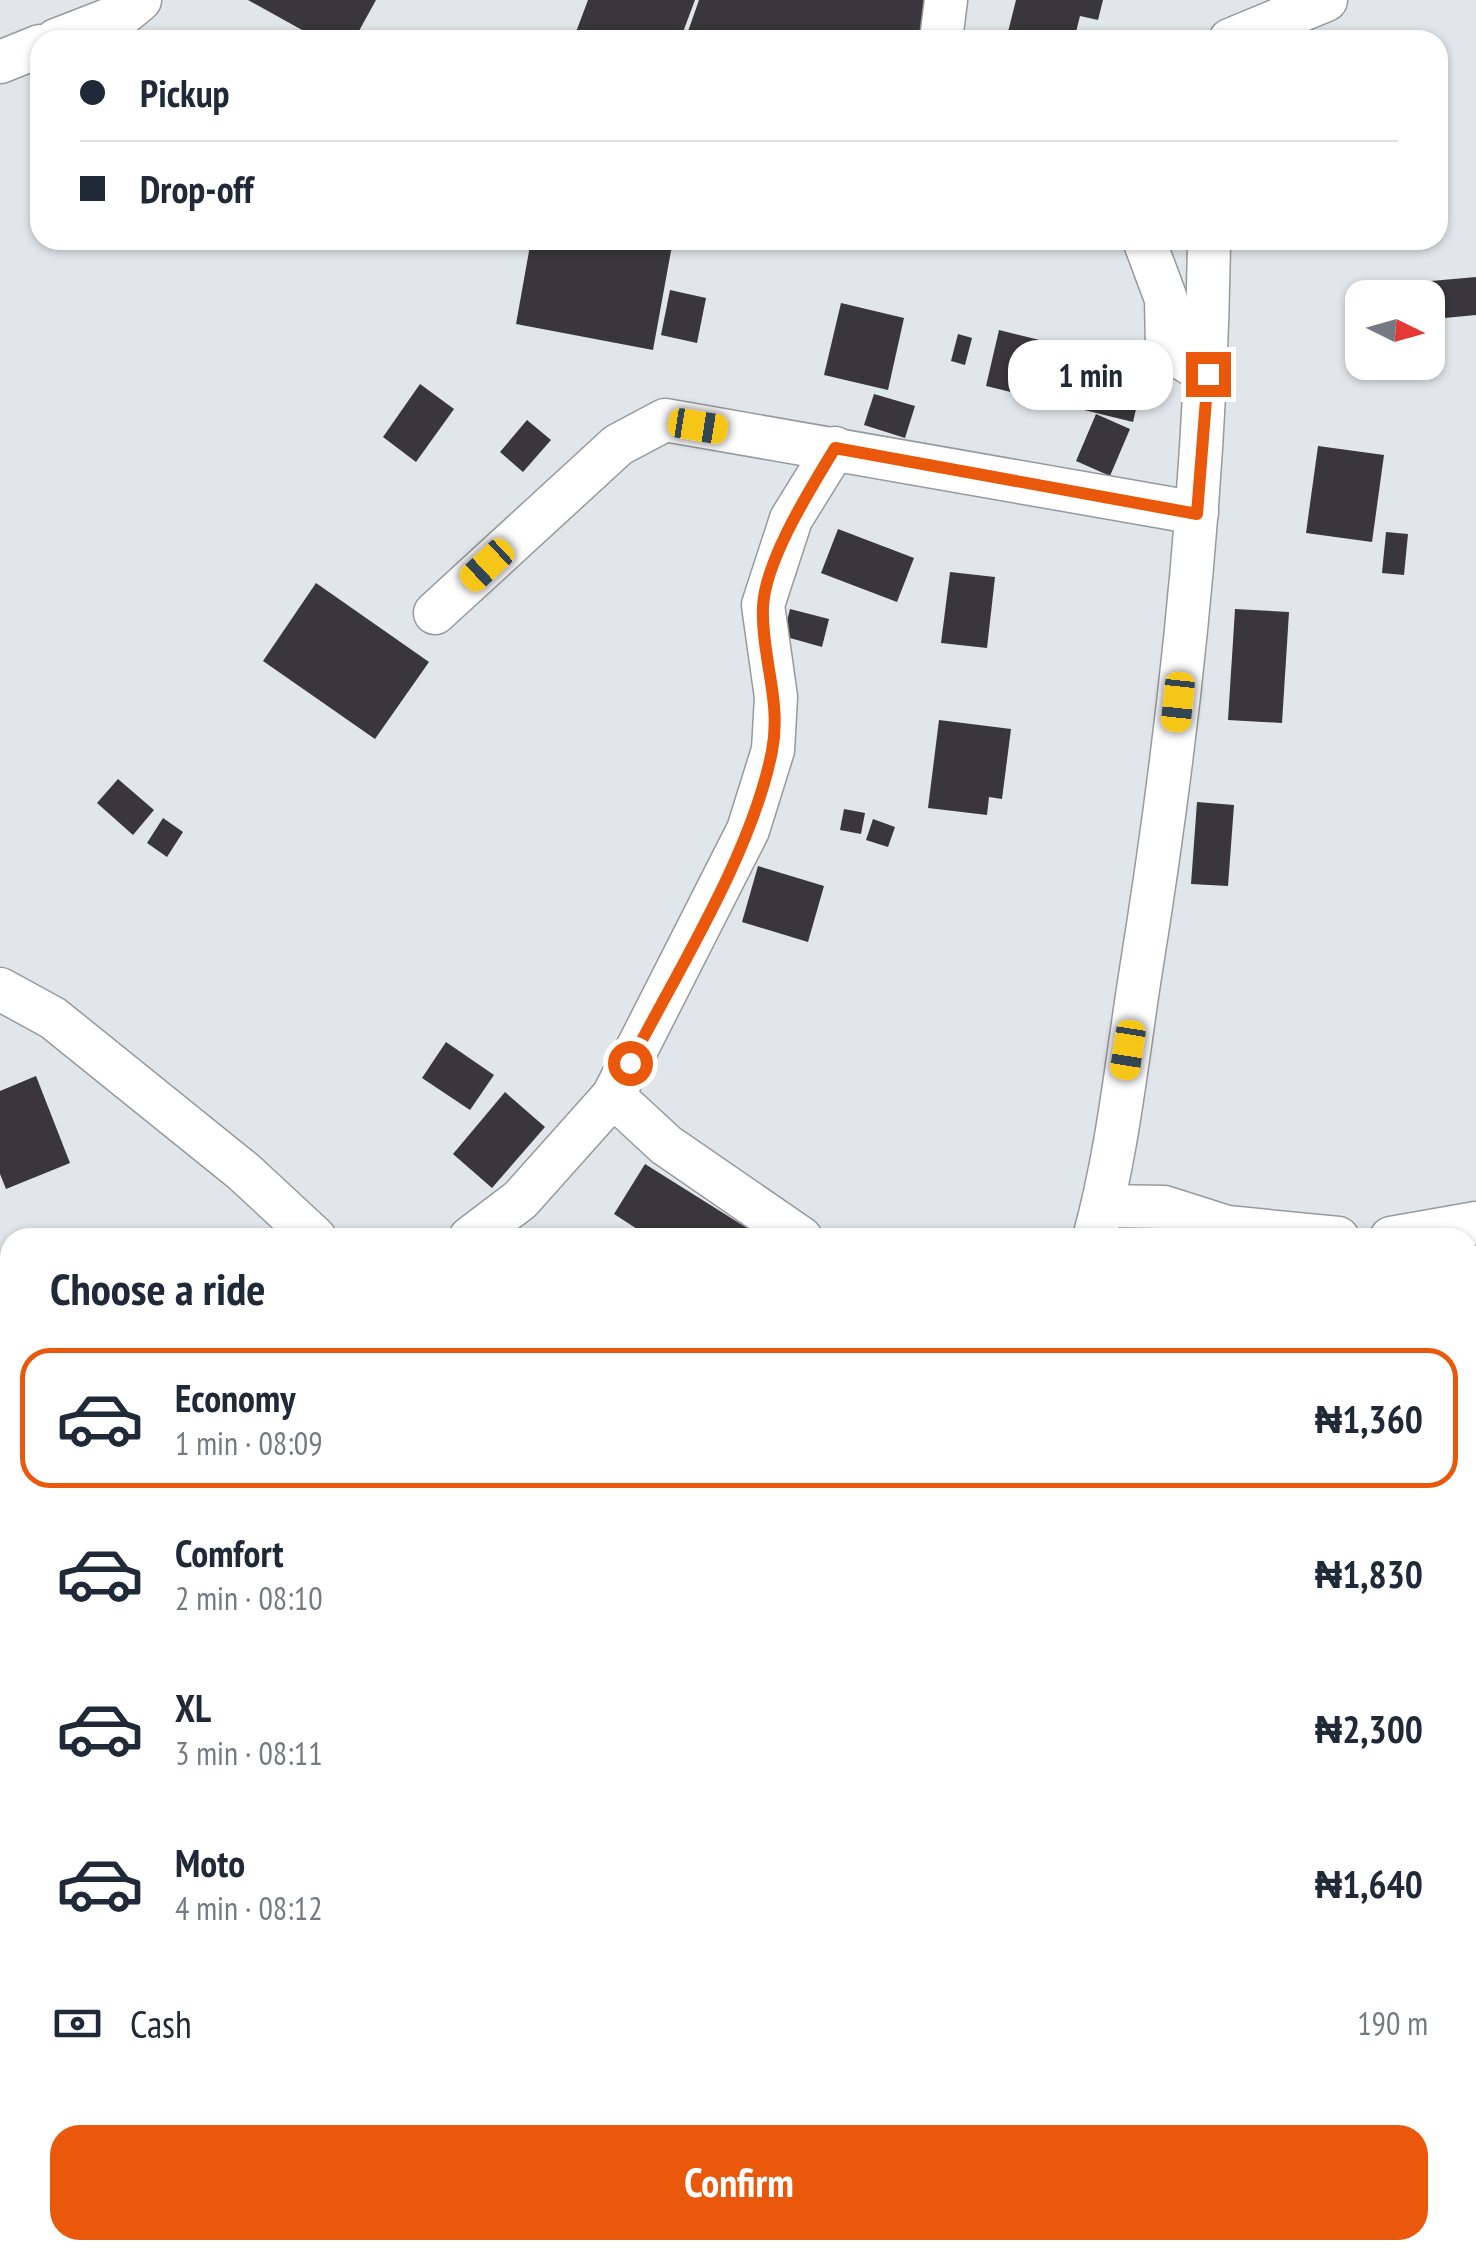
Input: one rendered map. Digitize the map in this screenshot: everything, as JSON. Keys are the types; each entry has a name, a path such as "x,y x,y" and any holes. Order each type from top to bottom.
{"street":[{"path":"82,30 123,14 140,0"},
{"path":"942,30 946,0"},
{"path":"1254,30 1326,0"},
{"path":"0,62 30,50"},
{"path":"1148,250 1166,299 1167,349 1208,374"},
{"path":"1209,250 1208,374 1166,815 1098,1222 1164,1207 1237,1228"},
{"path":"435,612 618,445 664,420 1197,514"},
{"path":"484,1228 520,1200 614,1096 748,830 774,733 776,698 763,606 792,519 835,448"},
{"path":"0,989 53,1018 244,1172 303,1228"},
{"path":"614,1096 666,1145 786,1228"},
{"path":"1448,1228 1476,1223"}],"building":[{"path":"248,0 376,0 360,30 302,30"},
{"path":"588,0 695,0 684,30 577,30"},
{"path":"699,0 931,0 920,30 688,30"},
{"path":"1016,0 1103,0 1098,20 1080,16 1076,30 1008,30"},
{"path":"529,250 671,250 653,350 516,324"},
{"path":"1476,277 1476,315 1445,318 1442,280"},
{"path":"670,290 706,298 697,343 661,335"},
{"path":"841,303 904,318 888,390 824,375"},
{"path":"999,330 1146,366 1133,422 986,386"},
{"path":"958,334 972,338 965,365 951,361"},
{"path":"420,384 454,409 416,462 383,437"},
{"path":"874,394 915,406 905,438 864,425"},
{"path":"1096,414 1130,429 1110,476 1076,461"},
{"path":"527,420 551,440 523,472 500,452"},
{"path":"1318,446 1384,455 1372,542 1306,533"},
{"path":"838,529 914,558 897,602 821,573"},
{"path":"1386,532 1408,534 1404,575 1382,573"},
{"path":"950,572 995,577 987,648 941,643"},
{"path":"316,583 429,662 375,739 263,661"},
{"path":"790,609 829,619 822,647 783,636"},
{"path":"1235,609 1289,612 1282,723 1228,720"},
{"path":"939,720 1011,729 1002,799 989,797 987,815 928,808"},
{"path":"118,779 154,810 133,835 97,803"},
{"path":"1197,802 1234,805 1228,886 1191,884"},
{"path":"844,809 865,813 861,834 840,830"},
{"path":"163,818 183,832 167,857 147,843"},
{"path":"873,819 895,827 888,847 866,840"},
{"path":"758,866 824,886 808,942 742,922"},
{"path":"446,1042 494,1075 470,1110 422,1078"},
{"path":"36,1076 70,1163 6,1189 0,1174 0,1091"},
{"path":"505,1092 545,1127 492,1188 453,1154"},
{"path":"645,1164 747,1228 636,1228 614,1214"}],"route":[{"path":"630,1063 748,830 772,750 776,698 763,606 792,519 835,448 1197,514 1208,374"}]}
